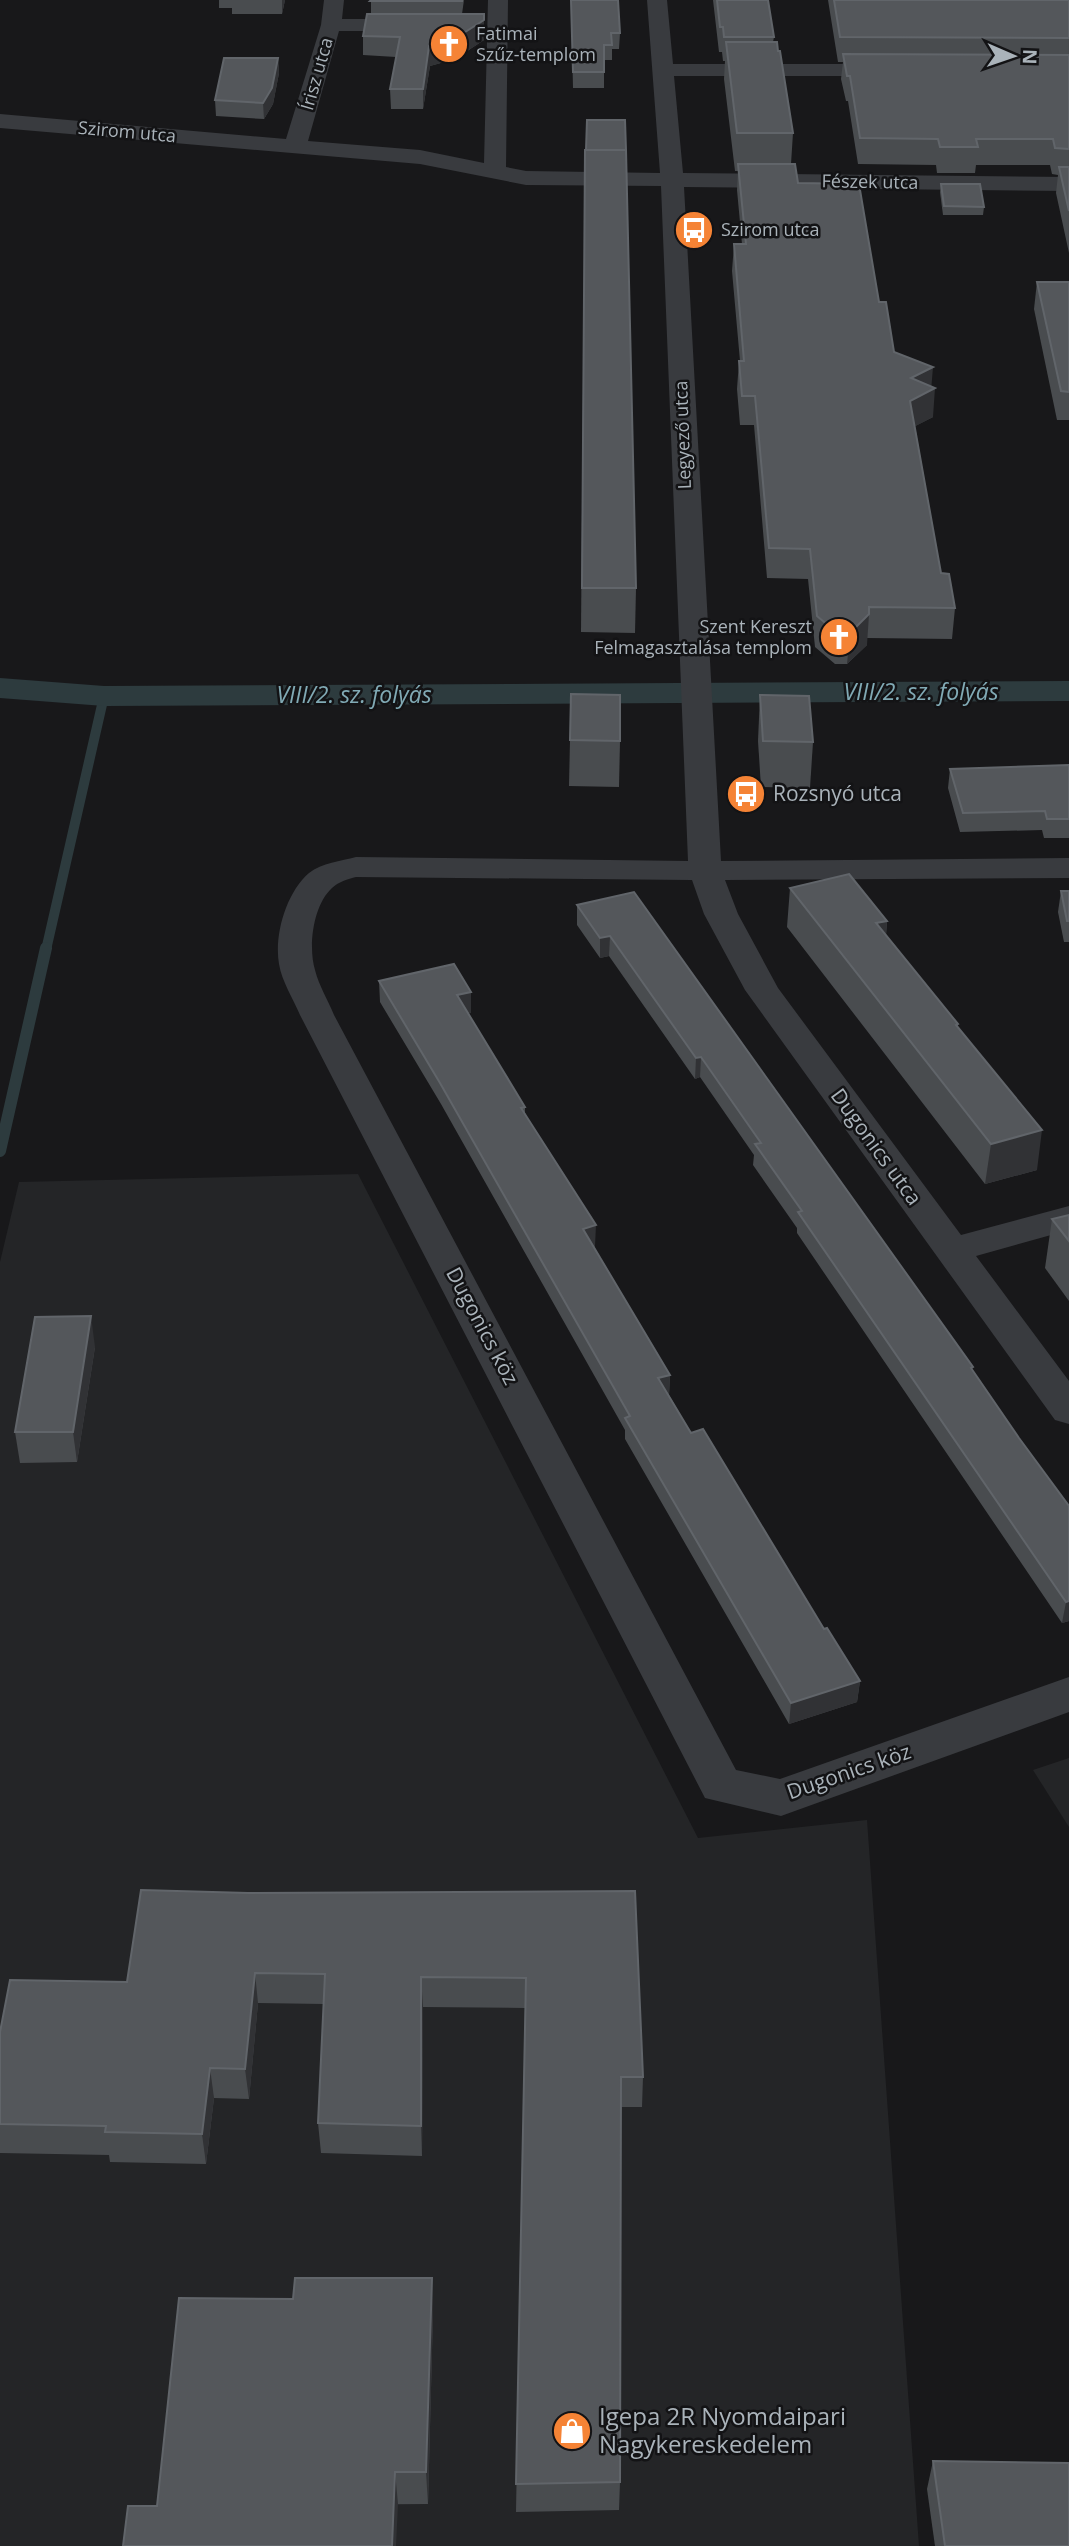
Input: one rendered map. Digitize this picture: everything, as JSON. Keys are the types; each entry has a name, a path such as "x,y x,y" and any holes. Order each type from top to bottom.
{"street":[{"name":"Írisz utca","path":"295,146 331,25 334,0"},
{"path":"495,171 491,25 498,0"},
{"name":"Legyező utca","path":"657,0 672,180 705,870"},
{"path":"331,25 443,25"},
{"path":"662,70 918,70"},
{"name":"Szirom utca","path":"0,121 420,157 526,178 672,180"},
{"name":"Fészek utca","path":"672,180 1069,184"},
{"name":"Dugonics köz","path":"705,870 356,867 321,881 310,893 302,914 296,944 296,964 317,1015 721,1785 781,1798 1069,1694"},
{"path":"705,870 1069,868"},
{"name":"Dugonics utca","path":"705,870 721,914 762,989 1069,1410"},
{"path":"951,1250 1069,1218"}],"shaded area":[{"path":"358,1174 698,1838 867,1820 919,2546 0,2546 0,1262 19,1182"},
{"path":"1069,1758 1069,1827 1033,1770"}],"building":[{"path":"462,0 462,1 370,1"},
{"path":"571,0 618,0 620,33 611,33 612,45 604,45 604,72 573,72"},
{"path":"717,0 768,0 774,37 724,37"},
{"path":"834,0 1069,0 1069,38 840,37"},
{"path":"367,14 484,14 484,20 454,39 429,46 423,89 390,89 400,37 363,36"},
{"path":"726,42 777,42 793,133 737,133"},
{"path":"843,54 1069,55 1069,149 1055,148 1053,139 976,139 978,147 940,147 938,139 860,138 850,76 847,76"},
{"path":"224,58 278,58 272,88 263,103 215,100"},
{"path":"587,120 625,120 626,150 586,150"},
{"path":"585,150 626,150 636,588 582,588"},
{"path":"738,164 795,164 798,183 859,184 879,302 886,302 894,352 933,367 911,378 935,388 910,401 941,573 949,574 955,608 869,607 869,614 850,633 837,633 817,616 810,549 769,548 755,396 742,396 739,361 744,361 734,244 746,244"},
{"path":"1059,167 1069,167 1069,211"},
{"path":"941,184 980,184 984,207 944,206"},
{"path":"1037,282 1069,282 1069,392 1061,391"},
{"path":"571,694 620,695 620,741 570,740"},
{"path":"760,695 809,696 813,742 763,741"},
{"path":"1069,765 1069,819 1047,819 1045,811 963,813 950,769"},
{"path":"849,874 887,921 876,923 1042,1130 991,1144 790,888"},
{"path":"1061,891 1069,891 1069,921 1067,921"},
{"path":"634,892 1069,1506 1069,1601 1066,1602 798,1212 802,1211 755,1144 761,1143 701,1057 696,1058 610,936 600,938 577,905"},
{"path":"454,964 471,992 457,995 525,1107 521,1108 596,1225 583,1229 670,1375 658,1378 691,1433 703,1429 824,1629 827,1628 860,1681 791,1703 625,1418 630,1416 379,981"},
{"path":"1069,1215 1069,1241 1052,1219"},
{"path":"91,1316 73,1432 15,1432 35,1317"},
{"path":"141,1890 248,1893 635,1891 643,2077 621,2077 620,2482 516,2484 526,1978 421,1977 421,2126 318,2123 325,1974 255,1973 245,2069 210,2068 202,2134 105,2132 106,2126 0,2124 0,2032 10,1980 127,1982"},
{"path":"295,2278 432,2278 426,2472 395,2472 392,2546 123,2546 128,2506 157,2506 179,2298 293,2299"},
{"path":"933,2461 1069,2463 1069,2546 945,2546"}],"waterway":[{"name":"VIII/2. sz. folyás","path":"0,688 104,696 1069,691"},
{"name":"VIII/2. sz. folyás","path":"46,950 104,696"},
{"name":"VIII/2. sz. folyás","path":"0,1151 46,948"}],"place":[{"name":"Fatimai Szűz-templom","path":"449,44"},
{"name":"Szirom utca","path":"694,230"},
{"name":"Szent Kereszt Felmagasztalása templom","path":"839,637"},
{"name":"Rozsnyó utca","path":"746,794"},
{"name":"Igepa 2R Nyomdaipari Nagykereskedelem","path":"572,2431"}]}
